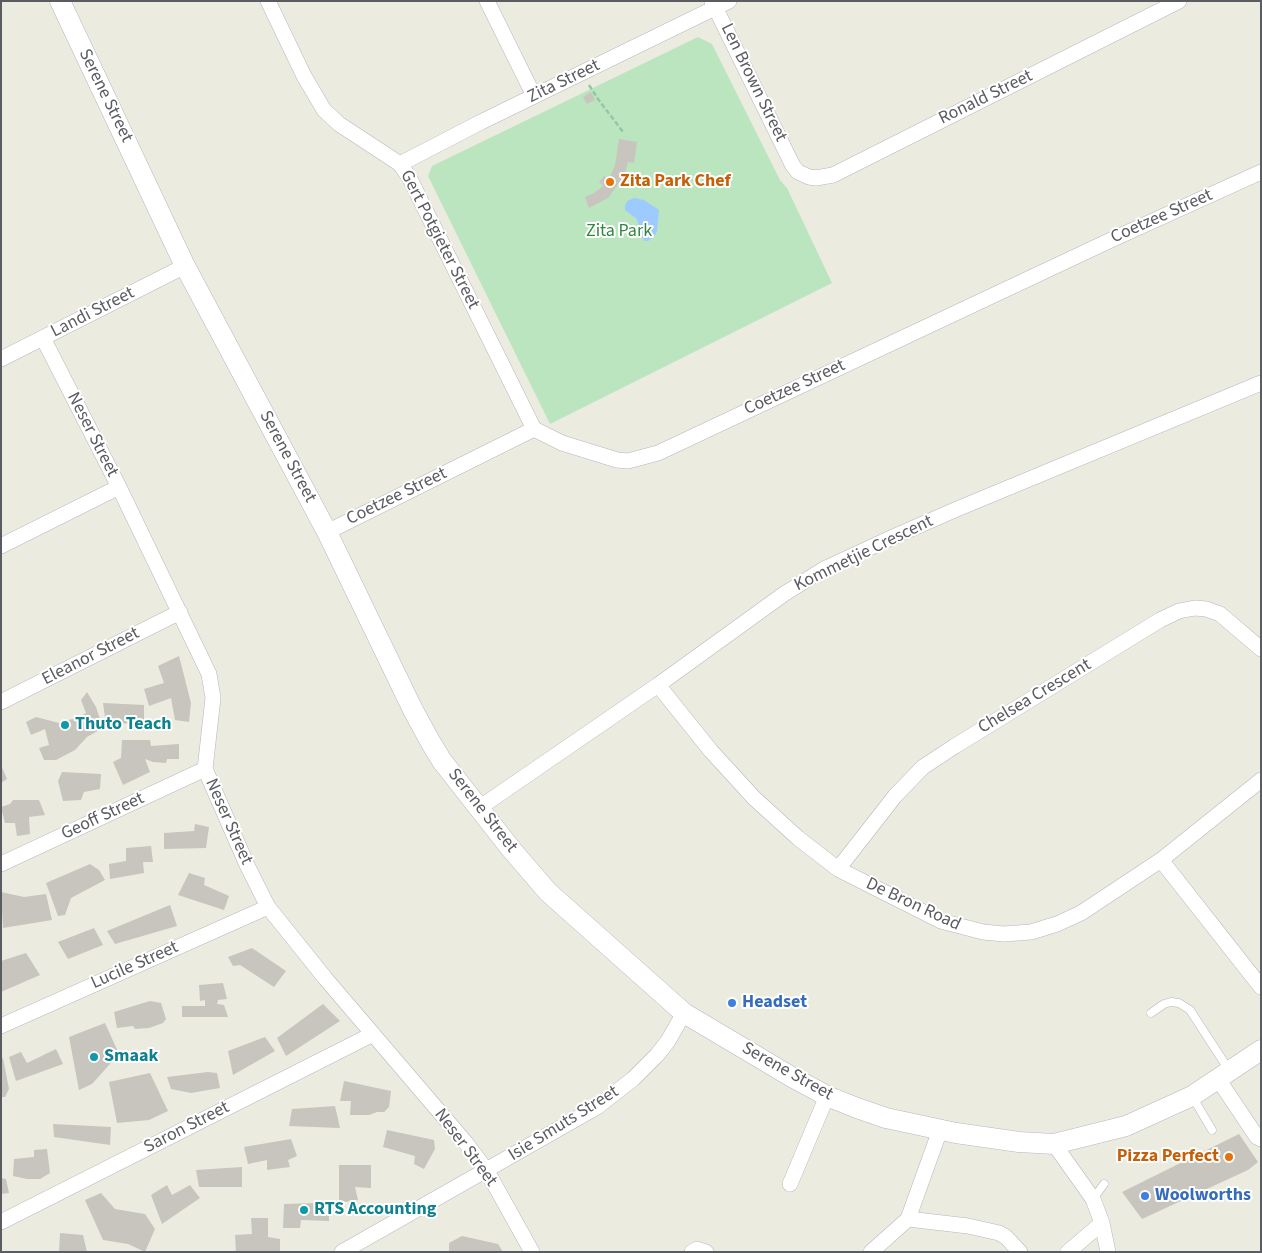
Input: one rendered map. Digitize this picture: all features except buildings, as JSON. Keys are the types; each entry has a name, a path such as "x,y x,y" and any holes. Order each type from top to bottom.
{"street":[{"name":"Serene Street","path":"60,1 185,266 327,532 422,727 442,760 511,849 548,892 684,1013 758,1058 827,1096 886,1118 940,1130 996,1139 1054,1144 1126,1126 1192,1096 1261,1050"},
{"name":"Gert Potgieter Street","path":"268,1 304,76 324,110 340,124 400,164 417,192 534,429"},
{"path":"487,1 534,96"},
{"name":"Ronald Street","path":"793,166 798,172 809,177 816,178 833,175 1179,1"},
{"name":"Zita Street","path":"400,164 719,3"},
{"name":"Len Brown Street","path":"719,3 793,166"},
{"name":"Coetzee Street","path":"327,532 534,429 562,444 616,460 628,460 658,453 1261,172"},
{"name":"Landi Street","path":"1,359 185,266"},
{"name":"Neser Street","path":"43,338 119,487 210,674 213,698 205,769 247,865 268,906 466,1143 486,1171 532,1252"},
{"name":"Kommetjie Crescent","path":"480,808 658,685 784,594 833,565 957,509 1261,383"},
{"path":"1,546 119,487"},
{"name":"Chelsea Crescent","path":"838,869 895,796 923,767 1160,620 1180,611 1195,608 1206,609 1220,614 1261,649"},
{"name":"Eleanor Street","path":"1,702 180,612"},
{"name":"De Bron Road","path":"658,685 711,751 754,798 783,825 838,869 941,922 966,930 1016,934 1031,932 1058,924 1081,913 1161,860 1261,780"},
{"name":"Geoff Street","path":"1,864 205,769"},
{"path":"1161,860 1261,986"},
{"name":"Lucile Street","path":"1,1026 268,906"},
{"name":"Isie Smuts Street","path":"342,1252 583,1116 618,1092 662,1048 684,1013"},
{"name":"Saron Street","path":"1,1222 373,1034"},
{"path":"1224,1075 1257,1137 1261,1139"},
{"path":"790,1184 827,1096"},
{"path":"871,1252 908,1219 940,1130"},
{"path":"1054,1144 1093,1198 1102,1223 1108,1252"},
{"path":"908,1219 974,1227 999,1233 1006,1237 1020,1252"},
{"path":"1068,1252 1102,1223"},
{"path":"692,1252 697,1249 706,1252"}],"lane":[{"path":"1151,1013 1164,1004 1179,1002 1190,1010 1214,1049 1224,1075"},
{"path":"1192,1096 1212,1130"},
{"path":"1093,1198 1104,1184"}],"path":[{"path":"591,89 623,132"}],"green space":[{"name":"Zita Park","path":"698,37 712,44 780,180 787,188 832,283 550,424 428,176 432,166"}],"water":[{"path":"634,198 644,200 659,210 657,231 648,241 645,241 641,236 637,219 625,210 627,201"}],"place":[{"name":"Zita Park Chef","path":"610,182"},
{"name":"Thuto Teach","path":"65,725"},
{"name":"Headset","path":"732,1003"},
{"name":"Smaak","path":"94,1057"},
{"name":"Pizza Perfect","path":"1229,1157"},
{"name":"Woolworths","path":"1145,1196"},
{"name":"RTS Accounting","path":"304,1210"}]}
